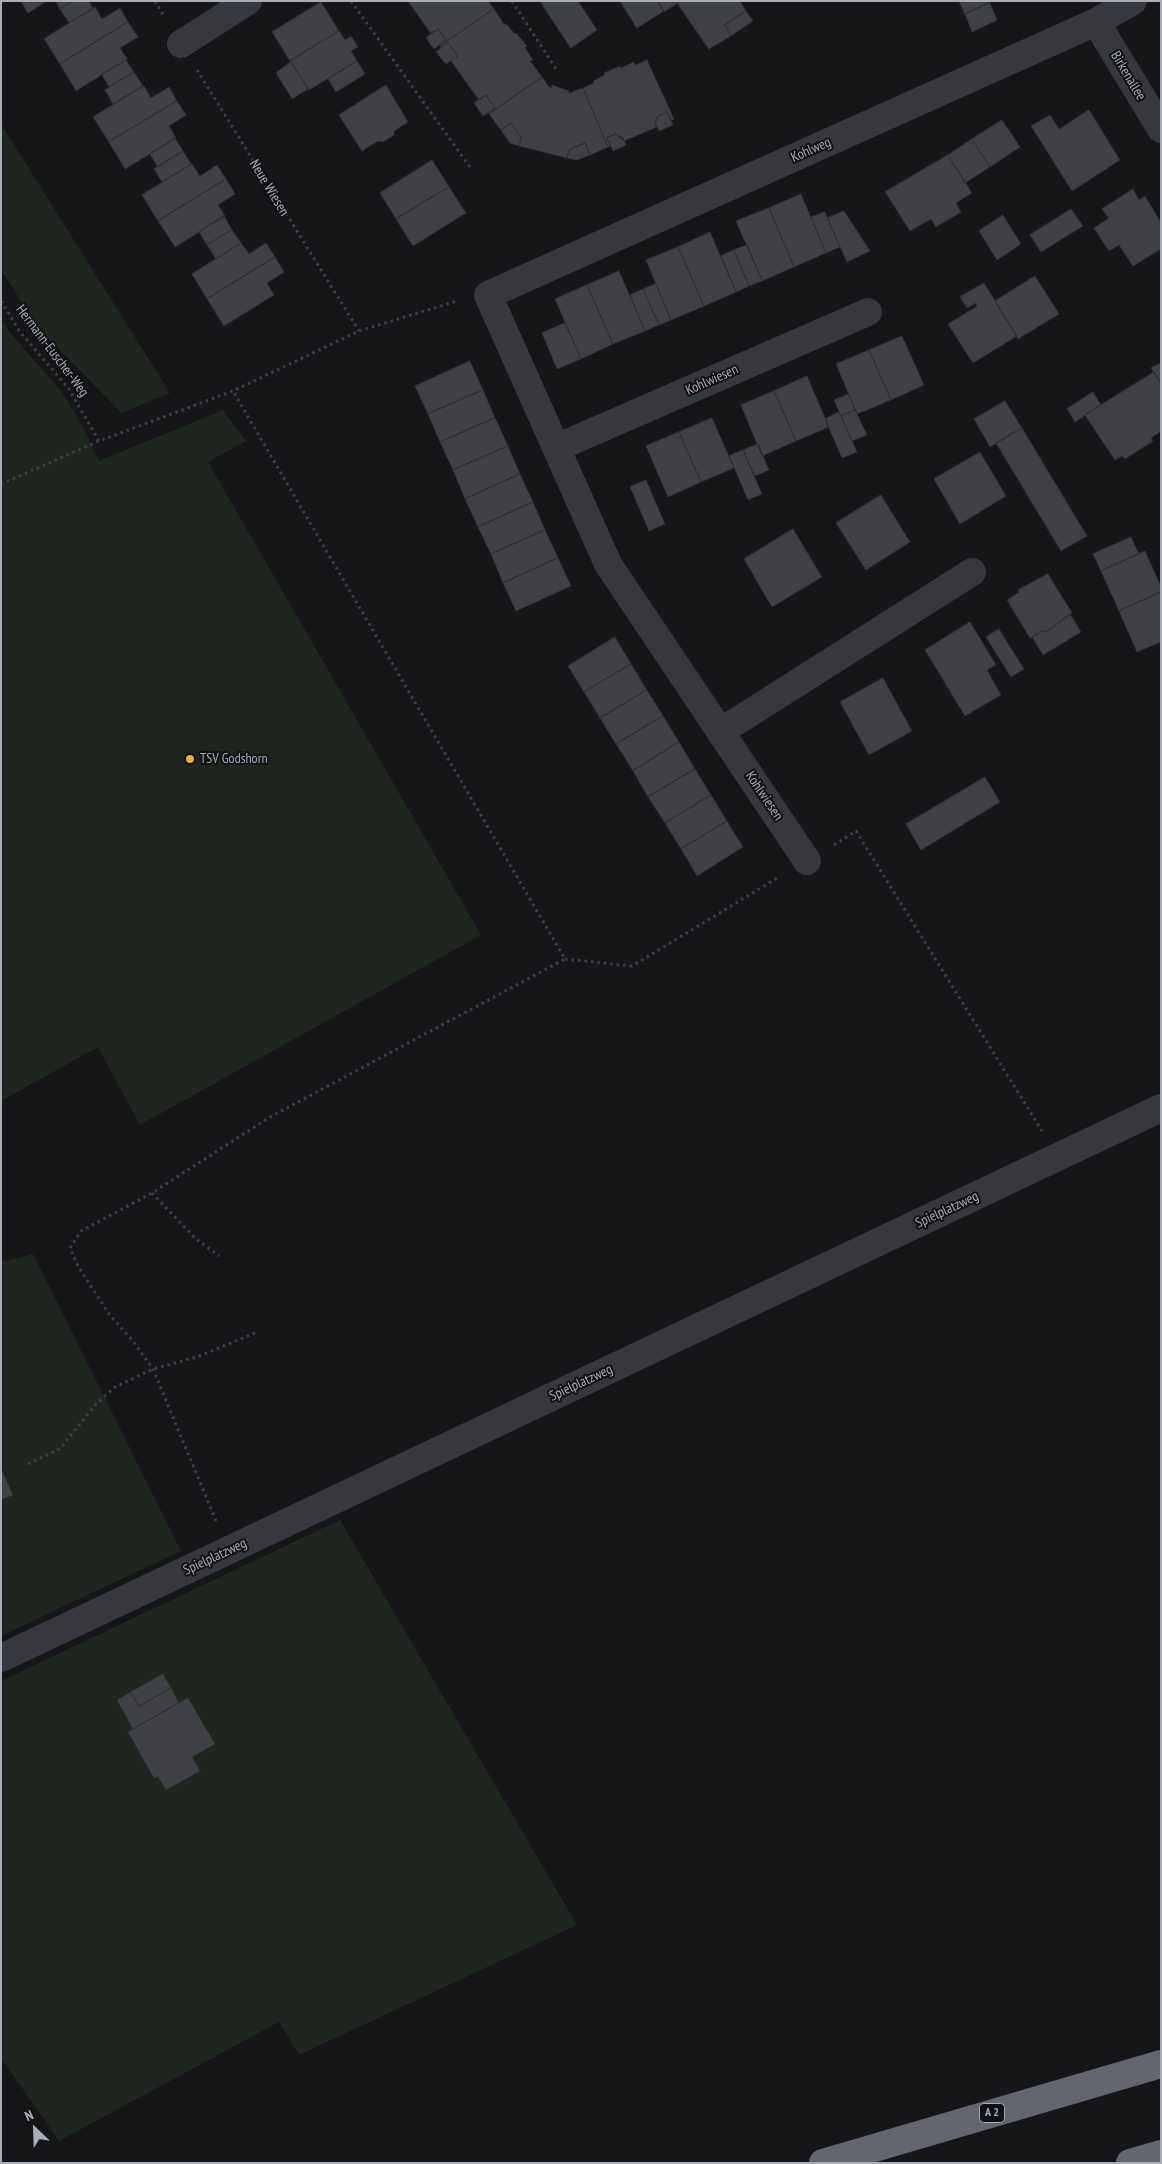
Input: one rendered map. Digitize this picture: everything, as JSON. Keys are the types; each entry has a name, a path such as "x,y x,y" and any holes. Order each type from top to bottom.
{"highway":[{"name":"A 2","path":"822,2163 1161,2064"},
{"path":"1130,2163 1161,2154"}],"street":[{"path":"181,44 248,1"},
{"name":"Kohlweg","path":"488,295 1096,22 1133,1"},
{"name":"Birkenallee","path":"1096,22 1161,129"},
{"name":"Kohlwiesen","path":"488,295 608,564 807,861"},
{"name":"Kohlwiesen","path":"556,448 868,312"},
{"path":"720,732 972,572"},
{"name":"Spielplatzweg","path":"1,1658 1161,1108"}],"path":[{"name":"Neue Wiesen","path":"154,1 359,331"},
{"path":"352,1 472,170"},
{"path":"512,1 558,72"},
{"path":"1,484 99,441 233,391 359,331 467,298 488,295"},
{"name":"Hermann-Euscher-Weg","path":"1,301 20,332 68,389 99,441"},
{"path":"233,391 564,959"},
{"path":"228,1551 153,1369 132,1340 108,1314 78,1266 70,1248 81,1230 152,1193 270,1117 564,959 632,966 856,831 1058,1157"},
{"path":"152,1193 195,1238 219,1256"},
{"path":"28,1464 60,1450 95,1405 115,1387 153,1369 197,1357 255,1333"}],"shaded area":[{"path":"1,124 170,393 121,413 35,324 1,269"},
{"name":"TSV Godshorn","path":"1,319 8,330 62,392 83,427 99,461 223,410 246,441 208,462 481,935 140,1125 98,1047 1,1101"},
{"path":"33,1254 181,1551 1,1636 1,1262"},
{"path":"340,1520 577,1925 299,2055 279,2022 59,2141 1,2058 1,1681"}],"building":[{"path":"21,1 47,1 28,13"},
{"path":"56,1 73,1 60,9"},
{"path":"73,1 89,1 93,9 69,23 60,9"},
{"path":"408,1 488,1 494,9 440,46 446,40 438,29 431,33"},
{"path":"540,1 578,1 597,30 571,48"},
{"path":"620,1 658,1 664,11 637,28"},
{"path":"658,1 676,1 678,3 664,12"},
{"path":"676,1 740,1 746,11 725,25 731,36 709,49"},
{"path":"959,1 992,1 965,14"},
{"path":"321,2 339,31 290,61 272,32"},
{"path":"990,3 997,20 972,32 965,14"},
{"path":"95,7 102,19 120,8 128,22 60,64 44,39"},
{"path":"494,9 504,24 516,33 527,46 525,48 533,60 530,61 542,77 489,114 495,108 486,95 479,100 451,61 458,56 448,43 441,48 440,46"},
{"path":"746,11 753,21 731,36 725,25"},
{"path":"128,22 138,37 120,48 127,59 76,91 60,64"},
{"path":"438,29 446,40 434,49 426,38"},
{"path":"339,31 345,40 351,36 358,47 351,51 357,61 309,90 290,61"},
{"path":"448,43 458,56 446,64 436,52"},
{"path":"126,60 134,72 109,87 102,75"},
{"path":"647,60 674,119 671,120 667,112 658,116 655,123 657,127 624,141 616,134 607,138 611,146 608,147 583,88 594,83 593,81 605,75 604,73 620,66 621,68 634,62 635,65"},
{"path":"357,61 365,74 336,92 328,79"},
{"path":"291,62 308,89 292,99 276,73"},
{"path":"134,72 143,86 113,104 105,90"},
{"path":"542,77 549,87 552,88 552,85 569,91 569,93 583,88 608,147 590,155 585,143 569,150 567,158 519,146 521,137 511,123 501,130 489,114"},
{"path":"386,85 408,122 394,131 394,135 383,142 378,141 362,151 339,115"},
{"path":"144,86 151,98 169,87 177,101 109,142 93,117"},
{"path":"486,95 495,108 483,116 474,103"},
{"path":"177,101 186,115 169,126 176,138 125,169 109,142"},
{"path":"1089,110 1120,160 1072,191 1031,126 1050,115 1059,129"},
{"path":"667,112 673,125 659,131 655,123 658,116"},
{"path":"1002,120 1020,147 990,167 972,139"},
{"path":"511,123 521,137 519,146 510,143 501,130"},
{"path":"616,134 623,138 626,145 613,151 607,138"},
{"path":"175,138 183,151 158,167 150,154"},
{"path":"972,139 990,167 965,183 948,155"},
{"path":"585,143 590,155 577,160 567,158 569,150"},
{"path":"183,151 191,164 162,182 154,169"},
{"path":"948,155 972,193 956,203 961,212 936,227 931,219 910,231 885,192"},
{"path":"432,160 449,187 396,219 380,193"},
{"path":"192,164 200,176 217,165 226,179 158,221 142,195"},
{"path":"226,179 235,194 218,205 225,216 175,247 158,221"},
{"path":"449,187 466,213 413,246 396,219"},
{"path":"1133,189 1139,200 1145,196 1161,223 1161,249 1133,266 1119,245 1109,251 1094,228 1109,218 1102,209"},
{"path":"801,194 826,253 794,267 769,208"},
{"path":"769,208 794,267 762,281 736,221"},
{"path":"1071,209 1083,226 1041,252 1030,235"},
{"path":"844,211 870,251 847,262 827,218"},
{"path":"825,212 840,247 826,253 811,217"},
{"path":"1003,215 1021,244 997,260 979,231"},
{"path":"224,216 232,230 207,245 199,232"},
{"path":"232,230 241,243 216,259 207,245"},
{"path":"710,232 736,292 704,306 678,247"},
{"path":"241,243 249,254 266,243 275,257 207,299 192,274"},
{"path":"747,245 762,281 749,286 734,250"},
{"path":"678,247 704,306 671,320 646,260"},
{"path":"734,250 749,286 736,292 721,256"},
{"path":"275,257 284,272 267,283 274,295 224,326 207,299"},
{"path":"619,271 645,331 613,344 587,285"},
{"path":"1035,276 1059,314 1018,339 995,301"},
{"path":"984,283 1017,336 973,363 948,324 977,306 976,303 967,308 960,297"},
{"path":"656,284 671,320 659,325 643,289"},
{"path":"587,285 613,344 581,359 555,299"},
{"path":"643,289 659,325 645,331 630,295"},
{"path":"565,323 581,359 557,369 542,333"},
{"path":"902,336 924,385 891,400 869,350"},
{"path":"869,350 891,400 857,414 836,364"},
{"path":"470,361 483,390 428,414 415,386"},
{"path":"1161,363 1161,383 1151,368"},
{"path":"1154,372 1161,383 1161,431 1151,438 1153,441 1125,459 1122,456 1115,460 1085,415"},
{"path":"807,376 829,427 796,441 774,391"},
{"path":"483,390 495,418 440,442 428,414"},
{"path":"774,391 796,441 762,456 741,405"},
{"path":"1093,392 1101,405 1075,422 1067,409"},
{"path":"849,394 855,410 841,416 834,400"},
{"path":"1005,401 1022,428 990,447 974,419"},
{"path":"855,410 867,435 852,441 841,416"},
{"path":"839,412 857,452 842,458 825,419"},
{"path":"495,418 508,446 453,470 440,442"},
{"path":"712,418 734,468 701,482 679,432"},
{"path":"1022,428 1087,536 1061,551 996,443"},
{"path":"679,432 701,482 668,497 646,446"},
{"path":"758,444 769,470 755,476 743,450"},
{"path":"508,446 520,474 465,499 453,470"},
{"path":"743,450 762,494 748,500 729,456"},
{"path":"980,452 1006,496 960,524 934,479"},
{"path":"520,474 533,502 478,527 465,499"},
{"path":"646,480 665,524 649,531 630,487"},
{"path":"881,495 910,542 866,570 836,523"},
{"path":"533,502 545,530 491,554 478,527"},
{"path":"793,529 822,577 772,607 744,559"},
{"path":"545,530 558,558 503,583 491,554"},
{"path":"1131,537 1139,554 1101,571 1093,554"},
{"path":"1145,551 1161,587 1161,592 1119,611 1101,571"},
{"path":"558,558 571,586 516,611 503,583"},
{"path":"1048,574 1072,613 1046,632 1044,630 1030,638 1007,600 1019,592 1018,590"},
{"path":"1161,592 1161,642 1137,652 1119,611"},
{"path":"1070,614 1081,632 1043,655 1032,637 1044,630 1046,632"},
{"path":"970,622 996,665 987,670 1001,695 965,716 925,650"},
{"path":"999,629 1024,669 1011,677 986,637"},
{"path":"615,637 631,664 584,692 568,666"},
{"path":"631,664 647,690 600,718 584,692"},
{"path":"883,678 912,731 869,755 840,702"},
{"path":"647,690 663,716 616,744 600,718"},
{"path":"663,716 679,742 633,771 616,744"},
{"path":"679,742 695,769 648,797 633,771"},
{"path":"695,769 711,795 665,823 648,797"},
{"path":"985,777 1000,802 921,850 906,824"},
{"path":"711,795 727,821 681,849 665,823"},
{"path":"727,821 743,847 697,876 681,849"},
{"path":"1,1468 13,1495 1,1500"},
{"path":"163,1674 171,1688 139,1706 131,1692"},
{"path":"171,1688 179,1703 133,1729 117,1700 131,1692 139,1706"},
{"path":"188,1698 215,1744 192,1757 200,1771 166,1790 158,1777 154,1778 128,1732"}],"place":[{"name":"TSV Godshorn","path":"190,759"}]}
